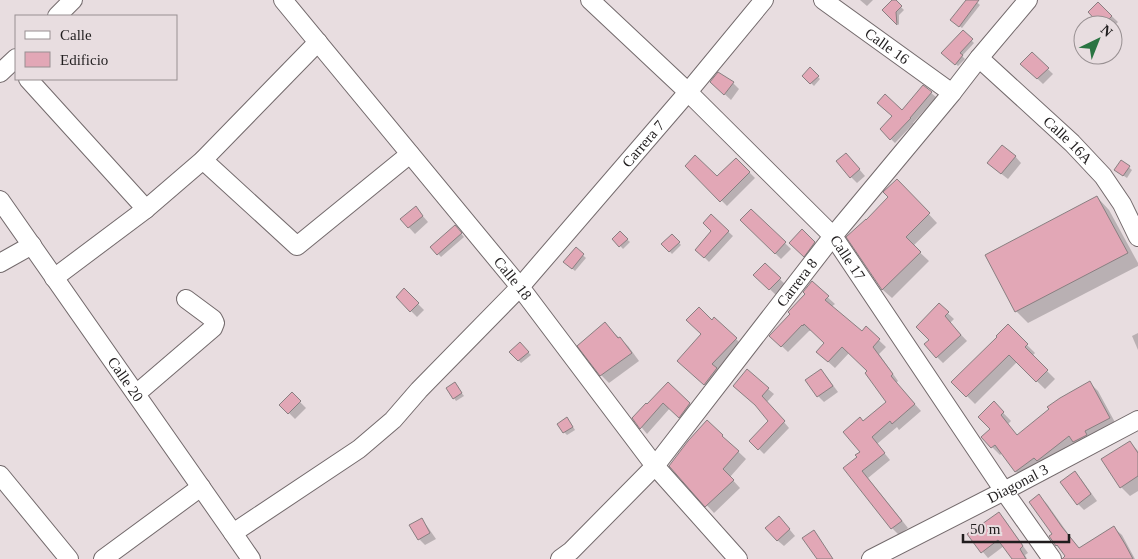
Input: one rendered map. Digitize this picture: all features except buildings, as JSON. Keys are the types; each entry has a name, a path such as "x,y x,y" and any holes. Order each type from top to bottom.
{"street":[{"path":"58,15 73,0"},
{"name":"Calle 18","path":"283,0 520,287 655,466 738,559"},
{"name":"Calle 17","path":"590,0 688,92 833,236 1004,491 1052,559"},
{"name":"Carrera 7","path":"233,532 358,450 393,420 419,390 520,287 688,92 764,0"},
{"name":"Calle 16","path":"823,0 952,93"},
{"name":"Carrera 8","path":"569,556 655,466 833,236 1028,0"},
{"path":"54,278 146,209 203,160 318,42"},
{"name":"Calle 16A","path":"979,58 1072,143 1103,176 1122,204 1138,237"},
{"path":"29,80 146,209"},
{"path":"203,160 297,246 410,154"},
{"name":"Calle 20","path":"0,200 202,487 250,559"},
{"path":"0,263 32,245"},
{"path":"136,394 213,328 215,323 213,320 186,299"},
{"name":"Diagonal 3","path":"871,559 1138,420"},
{"path":"0,475 69,559"},
{"path":"103,559 202,487"}]}
